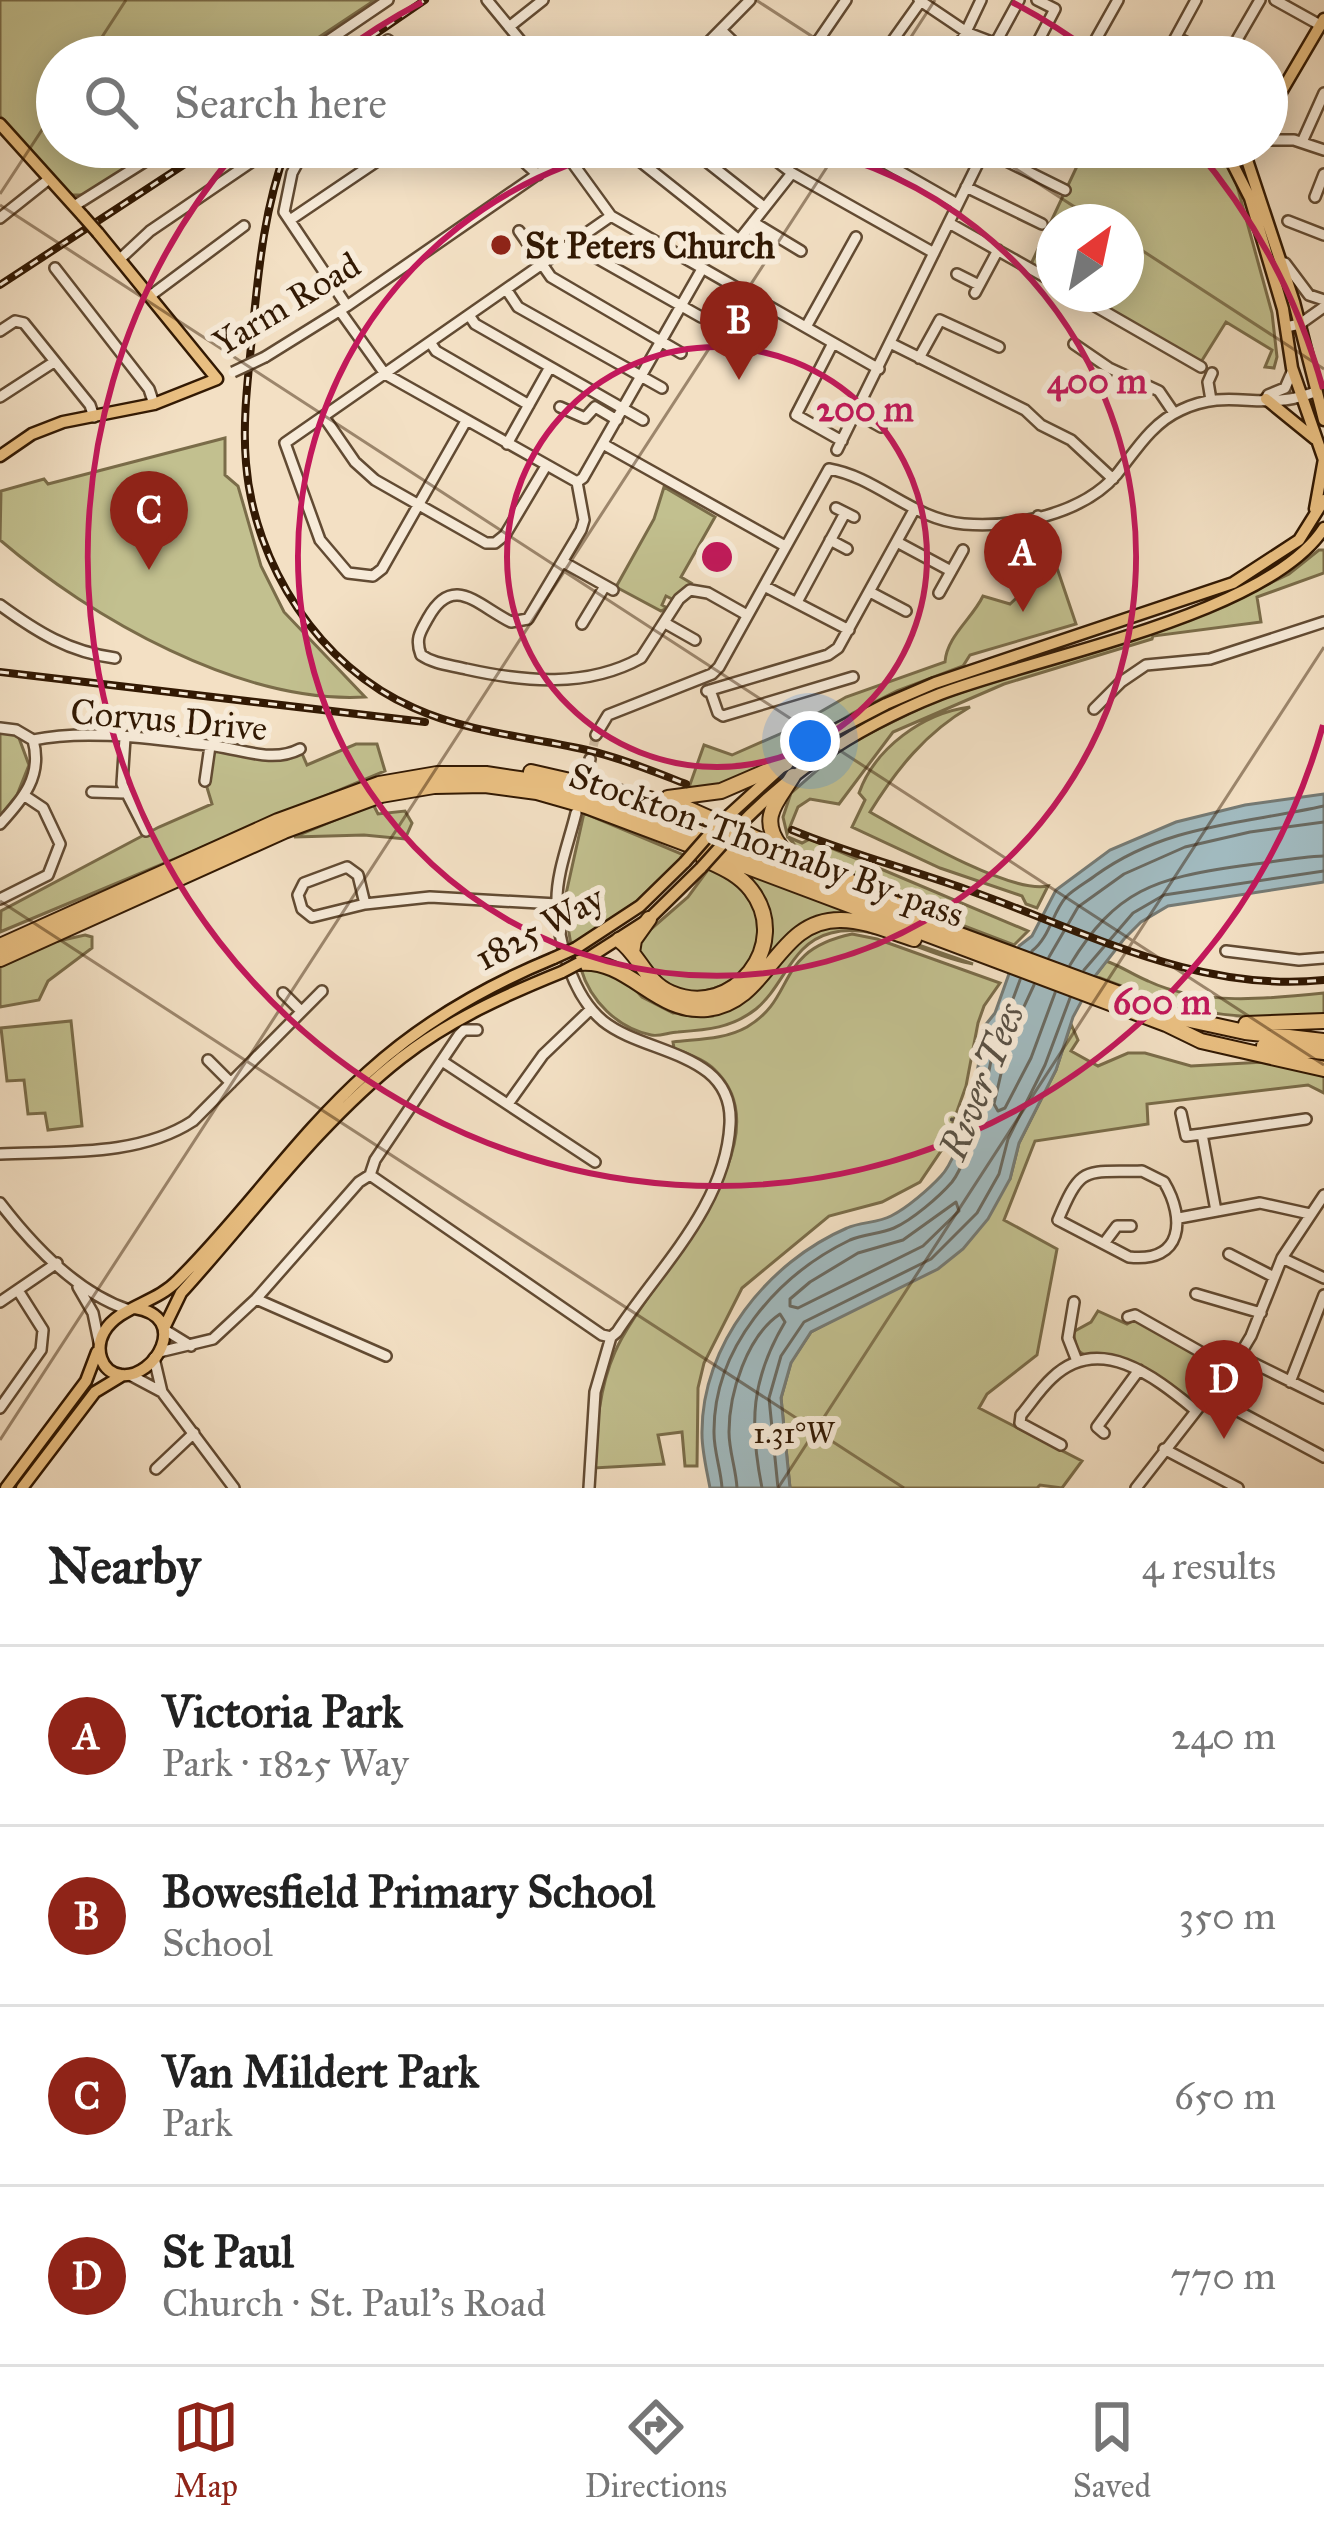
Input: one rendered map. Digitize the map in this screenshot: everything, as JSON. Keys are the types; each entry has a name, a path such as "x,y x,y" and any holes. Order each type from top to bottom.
{"highway":[{"path":"437,774 457,768 530,772 684,807 717,826"},
{"path":"645,797 683,798 721,791 790,769"},
{"path":"783,850 775,842 769,820 790,769"},
{"name":"Stockton-Thornaby By-pass","path":"0,946 315,807 379,784 437,774 485,774 540,782 620,807 955,934"},
{"name":"Stockton-Thornaby By-pass","path":"0,959 284,831 381,795 434,785 538,792 975,947"},
{"path":"616,933 650,978 664,990 690,998 709,998 735,988 749,976 762,952 765,933 760,906 738,877 641,827"},
{"path":"732,833 783,850 934,920 975,947 1131,1005 1216,1028 1324,1041"},
{"path":"632,952 634,940 649,919"},
{"path":"577,956 607,964 652,994 685,1008 725,1005 759,982 792,938 827,921 861,923 953,952 975,947"},
{"path":"616,933 621,952 652,994"},
{"path":"1131,1005 1146,1001 1231,1023 1324,1021"},
{"path":"1131,1005 1201,1041 1324,1069"},
{"path":"1166,1024 1228,1040 1324,1052"}],"main road":[{"path":"1288,84 1322,22"},
{"path":"0,124 36,165"},
{"path":"39,168 217,379"},
{"path":"1234,168 1250,198 1286,327 1292,368 1324,459 1320,531"},
{"path":"1250,168 1300,324 1324,417"},
{"name":"Yarm Road","path":"0,456 48,428 154,404 217,379"},
{"path":"1261,399 1318,442"},
{"name":"1825 Way","path":"616,933 717,826 790,769 943,693 1241,593 1292,564 1320,531 1324,500"},
{"name":"1825 Way","path":"164,1329 181,1293 375,1079 456,1021 505,994 562,972 577,956 649,919 790,769"},
{"path":"717,826 732,833"},
{"name":"1825 Way","path":"132,1309 167,1292 336,1103 382,1060 480,991 554,958 577,956"},
{"path":"6,1488 74,1397 114,1318 132,1309 152,1313 164,1329 156,1355 95,1392 22,1488"},
{"path":"99,1345 103,1364 126,1375"}],"street":[{"path":"335,36 388,0"},
{"path":"488,0 516,36"},
{"path":"509,27 544,0"},
{"path":"716,36 750,0"},
{"path":"821,36 846,0"},
{"path":"966,36 981,0"},
{"path":"999,36 1019,0"},
{"path":"1037,0 1055,10 1040,36"},
{"path":"1098,36 1118,0"},
{"path":"1177,36 1196,0"},
{"path":"1239,36 1260,0"},
{"path":"1275,0 1322,22"},
{"path":"1295,12 1301,0"},
{"path":"896,36 920,1 975,36"},
{"path":"721,31 726,36"},
{"path":"1042,33 1048,36"},
{"path":"1298,141 1324,93"},
{"path":"1288,137 1324,149"},
{"path":"0,149 13,139"},
{"path":"1288,141 1298,141"},
{"path":"79,211 139,168"},
{"path":"120,260 150,231 242,168"},
{"path":"295,168 287,216 385,374 577,482"},
{"path":"287,216 366,168"},
{"path":"530,168 538,175"},
{"name":"Yarm Road","path":"217,379 266,357 343,308 547,168"},
{"path":"576,168 611,216 879,369"},
{"path":"648,168 739,240 788,168"},
{"path":"715,168 764,207"},
{"path":"792,168 934,253"},
{"path":"890,168 957,204"},
{"path":"833,343 796,415 839,446 976,168"},
{"path":"1022,168 1065,190"},
{"path":"1315,197 1324,174"},
{"path":"0,218 49,179"},
{"path":"966,187 1036,221"},
{"path":"466,421 382,569 373,576 348,574 332,558 310,521 285,443 430,342 472,319 506,289 611,216"},
{"path":"1288,221 1324,235"},
{"path":"753,222 801,250"},
{"path":"949,223 1036,272"},
{"path":"150,296 244,226"},
{"path":"519,231 550,277 681,353"},
{"path":"806,327 856,237"},
{"path":"572,244 701,317"},
{"path":"957,274 977,289 998,250"},
{"path":"1278,254 1309,296 1324,304 1300,324 1286,327"},
{"path":"55,268 149,389 154,404"},
{"path":"577,482 608,446 620,414 702,268"},
{"path":"506,289 518,307 662,388"},
{"path":"1105,312 1201,367"},
{"path":"472,319 620,414"},
{"path":"919,358 940,320 999,347"},
{"path":"0,331 15,321 24,323 94,417"},
{"path":"430,342 436,351 529,405"},
{"path":"892,344 1025,410 1071,440 1113,479"},
{"path":"1074,344 1109,368 1159,391 1174,413"},
{"path":"0,397 54,362"},
{"path":"507,444 550,367"},
{"path":"1261,399 1285,388 1292,368"},
{"path":"1211,400 1208,382 1212,373"},
{"path":"596,734 608,715 712,674 829,469 914,510 970,525 1038,516 1080,504 1113,479 1146,436 1174,413 1211,400 1320,392"},
{"path":"560,407 585,418 595,406 643,420"},
{"path":"856,412 880,427"},
{"path":"324,417 355,462 375,480 486,542 495,543 505,535 546,466"},
{"path":"608,446 785,546"},
{"path":"577,482 584,520 532,614 518,623 461,595 445,595 418,636 421,655 434,662 517,679 568,679 635,662 649,650 679,599 696,589 747,615"},
{"path":"853,677 723,716 708,691 838,648 914,510"},
{"path":"796,602 845,513"},
{"path":"1038,516 1049,552"},
{"path":"830,540 848,549"},
{"path":"1027,544 1044,540"},
{"path":"897,542 951,572"},
{"path":"939,593 962,550"},
{"path":"563,562 609,588 595,614 583,624"},
{"path":"764,586 849,630"},
{"path":"870,592 901,608 889,617"},
{"path":"3,612 81,654 115,658"},
{"path":"665,622 695,639"},
{"path":"1094,709 1120,682 1146,665 1210,659 1324,622"},
{"path":"100,656 102,644"},
{"path":"0,728 33,740 38,756 32,786 0,824"},
{"path":"125,738 122,784 146,831"},
{"name":"Corvus Drive","path":"33,740 125,738 274,757 300,749"},
{"path":"205,782 210,746"},
{"path":"586,775 590,758"},
{"path":"92,792 125,793"},
{"path":"0,899 48,875 60,844 43,808 25,796"},
{"path":"576,813 557,904 568,963 591,1009 618,1030 706,1069 729,1106 728,1140 708,1196 679,1248 611,1337 595,1392 589,1488"},
{"path":"365,904 358,875 347,867 304,883 298,895 302,909 312,917 365,904 430,897 557,904"},
{"path":"1226,951 1299,960 1324,958"},
{"path":"0,1154 112,1148 158,1138 193,1121 322,991"},
{"path":"284,993 301,1011"},
{"path":"508,1104 543,1055 591,1009"},
{"path":"162,1392 156,1355 213,1339 256,1298 359,1181 370,1175 375,1160 464,1030 477,1030"},
{"path":"269,1045 280,1056"},
{"path":"208,1060 231,1083"},
{"path":"442,1060 595,1162"},
{"path":"1181,1113 1186,1136"},
{"path":"1172,1139 1294,1126 1306,1119"},
{"path":"1202,1134 1216,1211"},
{"path":"1053,1232 1058,1220 1074,1183 1082,1175 1142,1171 1164,1181 1178,1218 1173,1241 1156,1254 1129,1257 1058,1220"},
{"path":"370,1175 611,1337"},
{"path":"1136,1488 1239,1356 1282,1258 1322,1199"},
{"path":"0,1203 75,1282 102,1301 132,1309"},
{"path":"1178,1218 1264,1203 1310,1214"},
{"path":"0,1225 12,1216"},
{"path":"1105,1242 1117,1220 1131,1226"},
{"path":"1241,1261 1248,1246"},
{"path":"1229,1254 1274,1277"},
{"path":"1282,1258 1324,1278"},
{"path":"0,1302 57,1263"},
{"path":"75,1282 93,1313 99,1345"},
{"path":"0,1408 41,1350 43,1330 19,1292"},
{"path":"1196,1294 1261,1313"},
{"path":"1290,1382 1324,1295"},
{"path":"256,1298 386,1356"},
{"path":"1074,1302 1068,1338 1077,1361"},
{"path":"1128,1317 1135,1315 1229,1368"},
{"path":"164,1329 191,1346"},
{"path":"1239,1356 1324,1398"},
{"path":"1061,1445 1021,1423 1021,1415 1052,1378 1077,1361 1120,1360 1194,1409"},
{"path":"1104,1433 1097,1427 1139,1370"},
{"path":"126,1375 162,1392 234,1488"},
{"path":"1206,1394 1324,1457"},
{"path":"156,1469 194,1433"},
{"path":"1164,1449 1238,1488"}],"shaded area":[{"path":"0,0 375,0 321,36 36,36 36,157 0,116"},
{"path":"46,168 127,168 88,195 70,195"},
{"path":"1076,168 1233,171 1272,313 1277,357 1274,368 1265,367 1272,350 1226,322 1201,362 1114,312 1144,312 1144,204 1059,204"},
{"path":"225,438 225,475 238,486 261,566 284,612 365,697 268,686 170,650 78,598 0,540 1,491 44,479 48,484"},
{"path":"664,487 715,517 681,577 691,583 672,599 666,596 662,605 667,608 661,611 616,587 654,519"},
{"path":"1324,550 1324,573 1257,597 1261,622 1153,636 1004,684 893,732 839,804 810,799 798,807 787,834 783,817 791,793 846,745 935,701 1227,604 1289,574"},
{"path":"1055,562 1076,624 970,655 963,666 853,713 736,784 687,793 704,745 732,755 846,697 945,662 950,644 983,596 1010,604"},
{"path":"970,707 913,753 870,812 984,872 1031,886 1048,886 1037,908 1026,904 1022,896 940,868 852,827 865,800 859,793 876,761 918,725"},
{"path":"0,728 16,730 29,765 17,795 0,816"},
{"path":"356,744 377,744 385,771 0,932 1,911 212,804 205,781 210,746 274,757 300,749 307,765"},
{"path":"373,804 378,814 405,811 412,823 405,839 294,837"},
{"path":"584,813 684,855 657,888 571,945 564,903"},
{"path":"788,837 802,843 810,839 1028,931 1014,945 917,908 799,850"},
{"path":"722,861 869,917 826,920 799,928 743,989 714,1002 683,1001 654,987 641,976 666,992 691,1000 716,998 738,989 768,951 770,925 762,898"},
{"path":"710,867 746,895 759,925 755,952 738,975 713,989 685,991 658,979 638,948 643,936 688,897"},
{"path":"828,926 867,927 973,964 867,932 831,933 806,946 766,999 747,1015 719,1027 654,1035 627,1026 607,1011 581,969 593,964 624,977 642,997 673,1013 710,1012 787,947"},
{"path":"852,934 1000,983 978,1023 966,1086 945,1145 920,1182 882,1202 829,1216 742,1288 704,1363 698,1388 697,1466 685,1466 682,1432 658,1435 664,1464 594,1468 602,1395 615,1352 704,1213 725,1174 736,1135 734,1100 715,1070 674,1048 673,1042 720,1037 747,1027 774,1002 809,951"},
{"path":"92,937 92,948 48,981 39,1000 0,1007 0,967 54,942"},
{"path":"1106,961 1190,994 1258,998 1324,993 1324,1015 1259,1017 1181,1006 1095,976"},
{"path":"71,1021 82,1126 48,1130 45,1113 28,1114 24,1080 7,1081 1,1028"},
{"path":"1071,1024 1078,1040 1071,1051 1098,1066 1128,1053 1191,1066 1265,1062 1324,1076 1324,1093 1308,1085 1147,1104 1148,1124 1035,1141 1004,1220 1057,1249 1037,1355 987,1394 979,1408 1082,1461 1062,1488 790,1488 781,1398 791,1362 811,1332 854,1309 1010,1179 1019,1143 1056,1070"},
{"path":"1098,1311 1127,1324 1136,1319 1215,1366 1190,1398 1128,1360 1086,1356 1077,1350 1073,1332 1091,1322"}],"water":[{"name":"River Tees","path":"1324,794 1324,882 1168,906 1141,922 1095,976 1073,1017 1056,1070 988,1219 938,1269 811,1332 791,1363 781,1398 790,1488 710,1488 702,1441 705,1401 727,1339 744,1310 791,1262 847,1228 897,1213 941,1176 963,1128 983,1028 995,1013 1019,946 1032,936 1056,890 1110,850 1176,822 1245,805"}],"tunnel":[{"path":"590,759 596,735"}],"railway":[{"path":"373,36 425,0"},
{"path":"0,285 179,168"},
{"path":"280,168 261,258 245,446 262,538 297,608 349,667 414,708 479,729 603,754 686,784"},
{"path":"0,672 425,722"},
{"path":"792,830 1186,968 1277,982 1324,980"}],"place":[{"name":"St Peters Church","path":"501,245"},
{"name":"Bowesfield Primary School","path":"739,380"},
{"name":"Van Mildert Park","path":"149,570"},
{"name":"Victoria Park","path":"1023,612"},
{"name":"St Paul","path":"1224,1439"}]}
